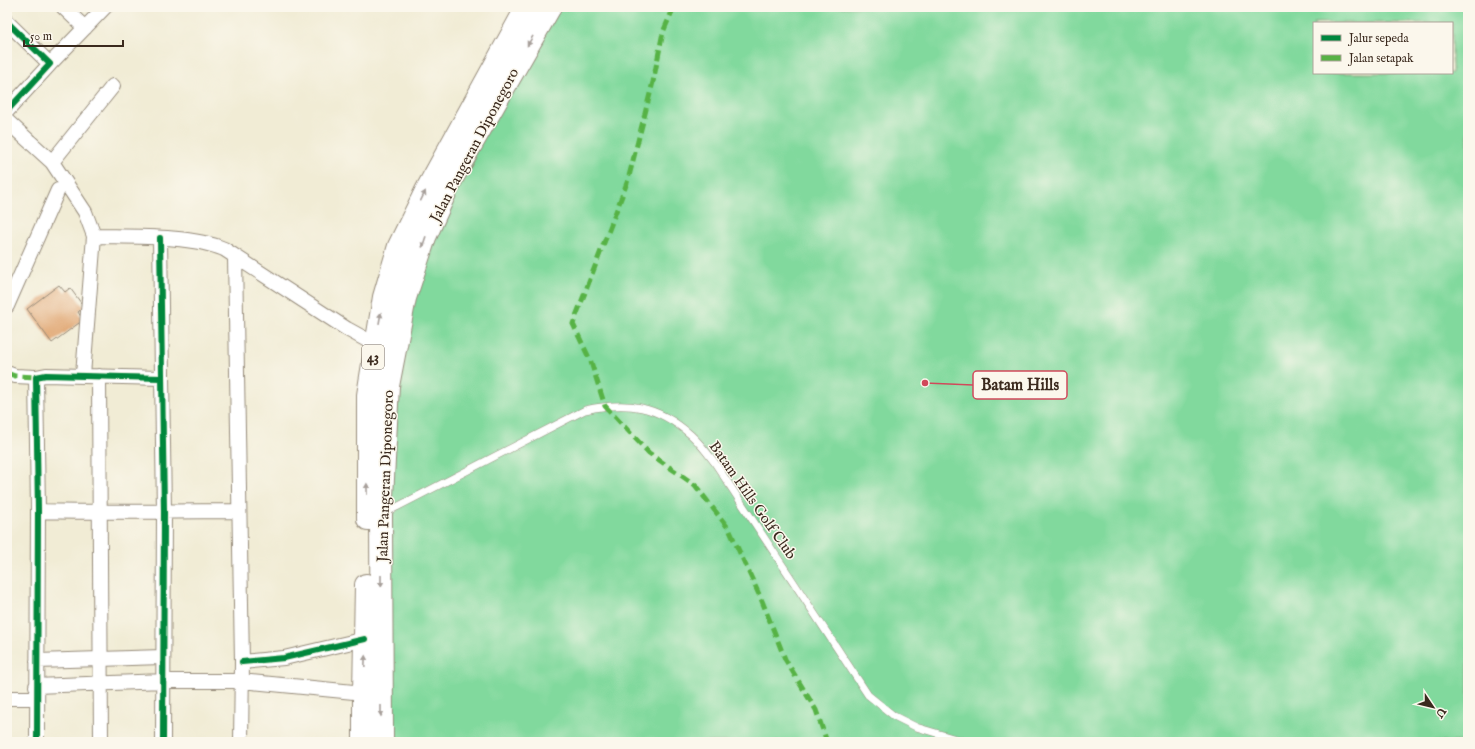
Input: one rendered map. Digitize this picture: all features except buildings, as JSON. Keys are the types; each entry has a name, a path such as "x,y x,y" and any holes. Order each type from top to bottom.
{"highway":[{"name":"Jalan Pangeran Diponegoro","path":"364,742 368,395 384,297 399,246 426,191 527,7"},
{"name":"Jalan Pangeran Diponegoro","path":"382,742 381,515 388,386 405,298 425,237 451,180 550,7"}],"street":[{"path":"63,7 85,28"},
{"path":"7,111 50,64 106,7"},
{"path":"7,22 50,64"},
{"path":"52,162 113,86"},
{"path":"7,121 52,162 85,212 94,236 83,375"},
{"path":"7,306 58,190"},
{"path":"94,236 160,238 212,244 235,257 347,329 376,345"},
{"path":"160,238 164,511 162,657 163,742"},
{"path":"235,257 242,662 241,742"},
{"path":"7,373 15,376 36,377 83,375 161,378"},
{"path":"99,376 101,742"},
{"path":"36,377 38,512 36,692 37,742"},
{"path":"38,512 99,513 239,511"},
{"path":"242,662 284,658 365,639"},
{"path":"37,661 162,657"},
{"path":"7,698 36,692 101,685 163,681 241,681 364,693"}],"lane":[{"name":"Batam Hills Golf Club","path":"381,515 585,410 605,406 640,406 665,417 691,435 715,463 868,695 894,716 916,727 966,742"}],"green space":[{"path":"542,7 1468,7 1468,742 376,742 399,294"}],"marked path":[{"path":"674,7 663,32 653,82 628,180 573,324 591,362 605,406 649,453 695,485 729,529 762,601 785,659 816,710 827,742"},
{"path":"7,373 15,376 36,377"}],"cycle path":[{"path":"7,22 50,64 7,111"},
{"path":"160,238 164,511 163,742"},
{"path":"37,742 38,511 36,377 46,375 161,378"},
{"path":"242,662 284,658 365,639"}],"place":[{"name":"Batam Hills","path":"925,383"}]}
